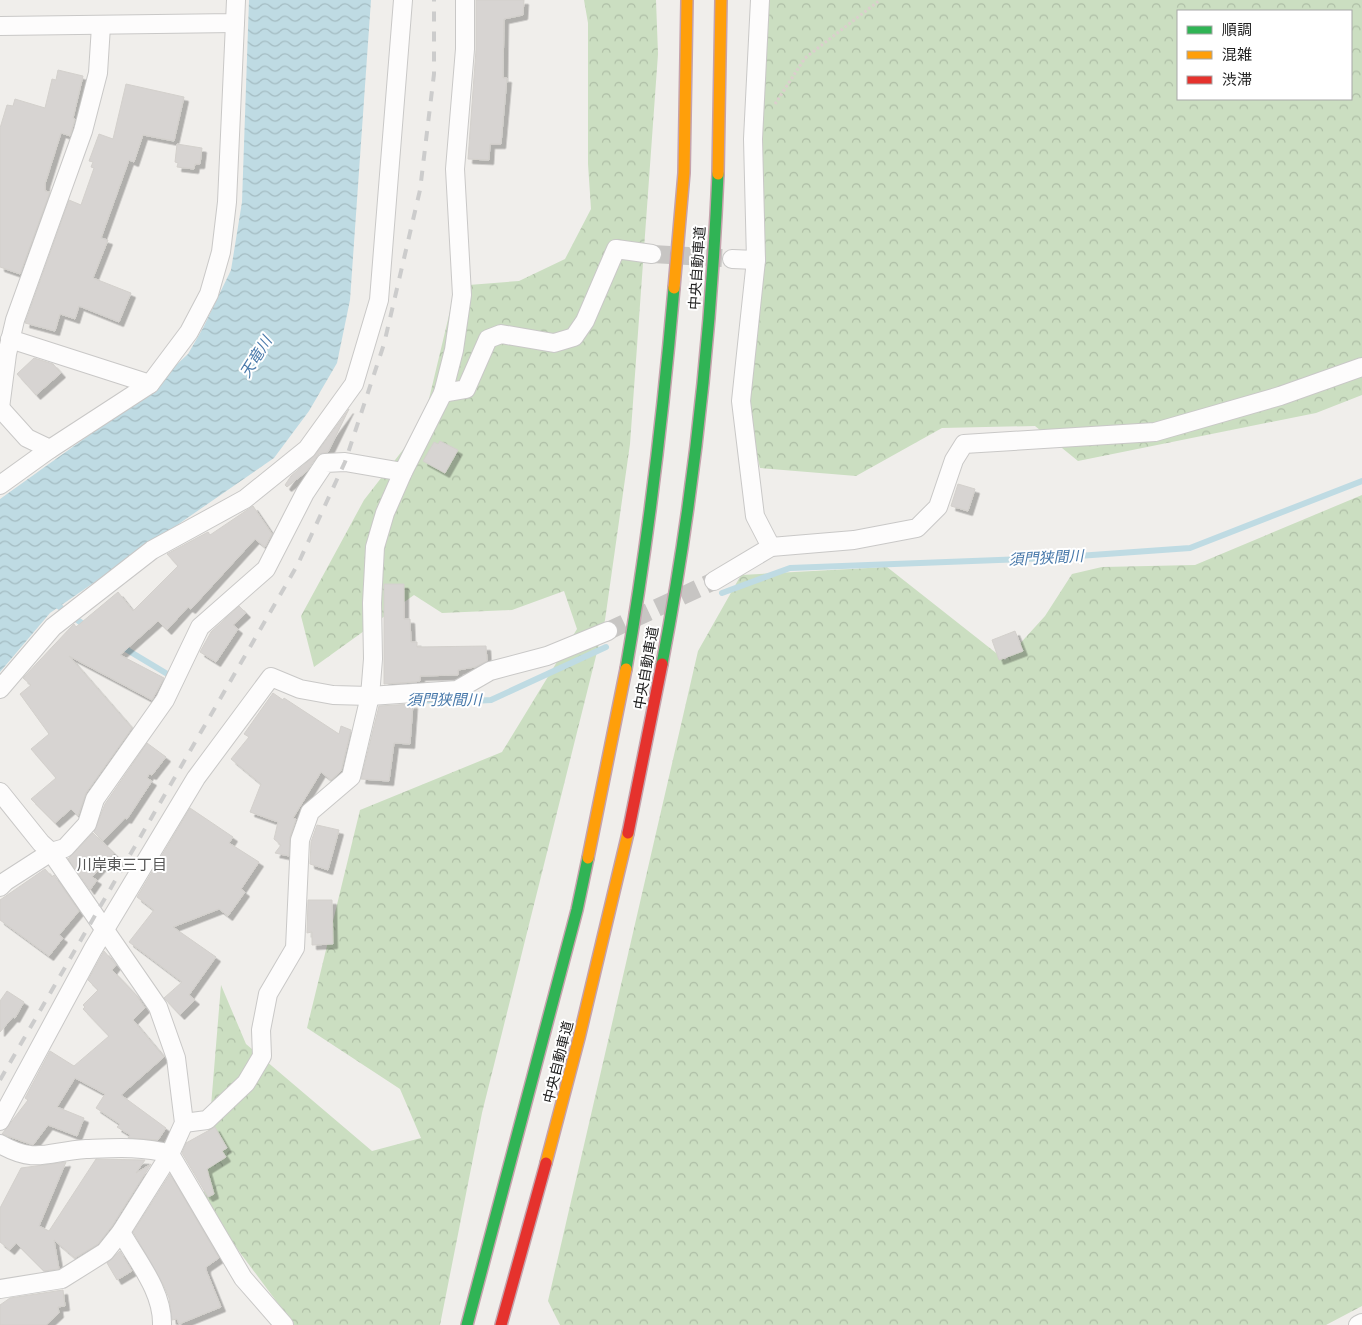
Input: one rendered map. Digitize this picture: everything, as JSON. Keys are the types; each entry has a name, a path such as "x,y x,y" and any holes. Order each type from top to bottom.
{"highway":[{"name":"中央自動車道","path":"466,1325 577,910 619,710 645,561 662,425 684,173 687,0"},
{"name":"中央自動車道","path":"501,1325 554,1142 611,913 654,714 681,554 698,428 718,183 721,0"}],"street":[{"path":"0,485 50,449 150,384 189,332 209,294 221,252 227,202 236,0"},
{"path":"0,689 53,628 152,550 245,499 307,449 354,384 379,300 403,0"},
{"path":"184,1123 207,1120 246,1083 262,1056 262,1030 268,994 294,948 300,840 310,812 351,777 370,696 373,659 372,603 375,547 385,513 442,393 454,350 462,295 455,169 465,49 465,0"},
{"path":"760,0 753,139 756,260 741,401 755,516 771,547"},
{"path":"0,26 235,23"},
{"path":"50,449 26,438 0,408 10,338 15,320 83,131 98,73 101,26"},
{"path":"442,393 466,388 488,339 501,334 554,343 574,337 585,321 616,249 652,254"},
{"path":"732,259 756,260"},
{"path":"10,338 150,384"},
{"path":"714,581 771,547 854,540 917,528 938,507 954,460 964,444 1155,432 1280,396 1362,367"},
{"path":"0,888 6,881 51,852 65,848 87,824 95,798 165,700 200,627 266,569 305,493 325,463 345,462 403,472"},
{"path":"0,1120 106,930 196,778 271,677 300,689 334,695 370,696 457,690 490,671 547,656 608,631"},
{"path":"0,792 41,843 51,852 158,1007 176,1058 184,1123 170,1154 121,1232 105,1252 62,1279 0,1289"},
{"path":"0,1144 18,1154 46,1156 84,1149 152,1149 170,1154 243,1278 284,1325"},
{"path":"121,1232 158,1296 162,1314 162,1325"},
{"path":"1358,1325 1362,1323"}],"path":[{"path":"774,106 805,58 880,0"}],"green space":[{"path":"584,0 656,0 658,54 630,444 605,620 482,1113 440,1325 294,1325 203,1203 221,985 246,1044 372,1151 421,1138 400,1089 307,1028 360,810 502,752 577,629 564,591 512,610 442,613 414,595 314,667 301,616 364,500 423,424 456,286 519,281 565,259 591,209 588,164 588,23"},
{"path":"758,0 1362,0 1362,395 1316,413 1078,461 1035,426 942,428 856,476 760,468 746,411"},
{"path":"1362,495 1362,1306 1326,1325 560,1325 548,1301 698,651 741,575 887,567 1005,660 1045,616 1072,574 1102,567 1195,565"}],"water":[{"name":"天竜川","path":"249,0 371,0 350,300 337,363 309,411 274,458 50,613 0,672 0,499 141,398 188,354 203,328 231,270 242,202"}],"building":[{"path":"476,0 524,0 523,15 504,19 503,78 507,78 501,144 490,144 489,160 468,159 476,50"},
{"path":"58,70 83,76 73,118 75,119 70,136 61,133 45,184 45,191 50,192 20,274 0,267 0,128 7,105 13,106 15,99 45,108 52,79 56,80"},
{"path":"126,84 184,97 174,141 143,135 134,162 129,160 101,238 108,240 93,278 131,293 119,322 79,306 75,319 60,314 55,331 25,323 69,200 81,205 94,168 91,167 93,162 89,161 99,134 113,139"},
{"path":"177,144 202,148 200,164 195,164 194,169 177,167 178,163 175,162"},
{"path":"34,358 53,364 61,373 36,395 17,374"},
{"path":"349,409 328,452 319,454 306,472 287,487 285,485 291,476 315,455"},
{"path":"440,441 458,450 445,473 423,461 434,442 438,444"},
{"path":"958,484 975,489 968,511 951,506"},
{"path":"253,506 272,534 265,547 255,539 191,609 188,607 167,630 158,621 120,655 164,678 152,700 69,656 132,728 86,793 78,816 71,809 55,823 31,799 56,778 31,749 49,734 20,694 31,685 23,678 74,624 76,627 118,592 133,611 178,566 167,554 208,532 210,535"},
{"path":"384,584 404,584 404,619 410,619 411,642 417,642 417,647 486,646 487,661 475,667 458,670 458,675 420,676 420,681 384,684"},
{"path":"239,606 246,613 233,625 238,629 216,662 200,652 211,632"},
{"path":"1015,631 1023,651 999,660 992,640"},
{"path":"273,693 283,700 284,698 339,734 341,726 351,730 341,771 331,780 321,772 293,818 296,819 290,837 289,856 275,853 281,845 274,839 278,822 250,812 261,784 231,759 249,737 244,734"},
{"path":"413,704 410,744 394,743 389,781 361,779 379,706"},
{"path":"147,743 166,757 152,775 149,774 147,778 152,781 127,819 125,818 103,841 94,832 105,804"},
{"path":"190,808 233,837 229,843 259,862 241,889 245,892 228,916 219,909 173,927 216,957 189,995 195,1000 180,1015 164,998 182,982 129,942 154,910 137,897"},
{"path":"317,825 339,830 328,870 310,864 311,842"},
{"path":"93,833 114,853 92,877 97,880 90,890 68,859"},
{"path":"45,869 52,877 54,875 79,911 59,935 63,938 49,956 0,920 0,900"},
{"path":"308,900 332,900 333,944 312,945 312,932 307,933"},
{"path":"104,951 116,965 112,970 137,996 145,1008 133,1020 164,1057 121,1095 166,1128 158,1140 128,1138 130,1135 117,1127 120,1124 96,1108 105,1094 75,1078 57,1107 84,1118 77,1136 48,1125 33,1145 2,1134 28,1100 25,1098 50,1051 74,1066 109,1036 83,1009 85,1007 83,1005 98,990 88,980"},
{"path":"7,991 24,1002 15,1018 13,1017 0,1032 0,1001"},
{"path":"215,1127 227,1148 222,1151 226,1157 207,1169 214,1194 208,1197 182,1153 186,1143"},
{"path":"96,1159 145,1160 136,1173 151,1164 112,1226 98,1244 75,1258 54,1240 59,1269 44,1271 16,1243 10,1250 0,1242 0,1208 21,1168 66,1162 39,1226 49,1231"},
{"path":"170,1174 219,1258 206,1267 206,1270 221,1307 179,1324 177,1319 172,1320 169,1298 163,1284 133,1232"},
{"path":"120,1251 132,1271 117,1280 107,1263"},
{"path":"63,1290 65,1306 58,1307 59,1313 46,1325 0,1325 0,1305 10,1298"}],"waterway":[{"name":"須門狭間川","path":"722,593 790,568 1050,558 1190,548 1362,481"},
{"name":"須門狭間川","path":"53,602 87,627"},
{"name":"須門狭間川","path":"119,645 169,675"},
{"name":"須門狭間川","path":"422,700 454,702 491,700 606,647"}],"tunnel":[{"path":"652,254 722,258"},
{"path":"608,631 714,581"}],"railway":[{"path":"0,1080 298,564 345,462 384,344 420,190 434,74 434,0"}],"traffic: fast":[{"path":"662,664 683,543 699,420 711,297 718,174"},
{"path":"626,669 654,479 674,288"},
{"path":"467,1325 577,910 588,858"}],"traffic: slow":[{"path":"674,288 684,173 687,0"},
{"path":"718,174 721,0"},
{"path":"588,858 626,669"},
{"path":"546,1163 579,1038 628,833"}],"traffic: jam":[{"path":"628,833 662,664"},
{"path":"501,1325 546,1163"}],"district":[{"name":"川岸東三丁目","path":"122,865"}]}
